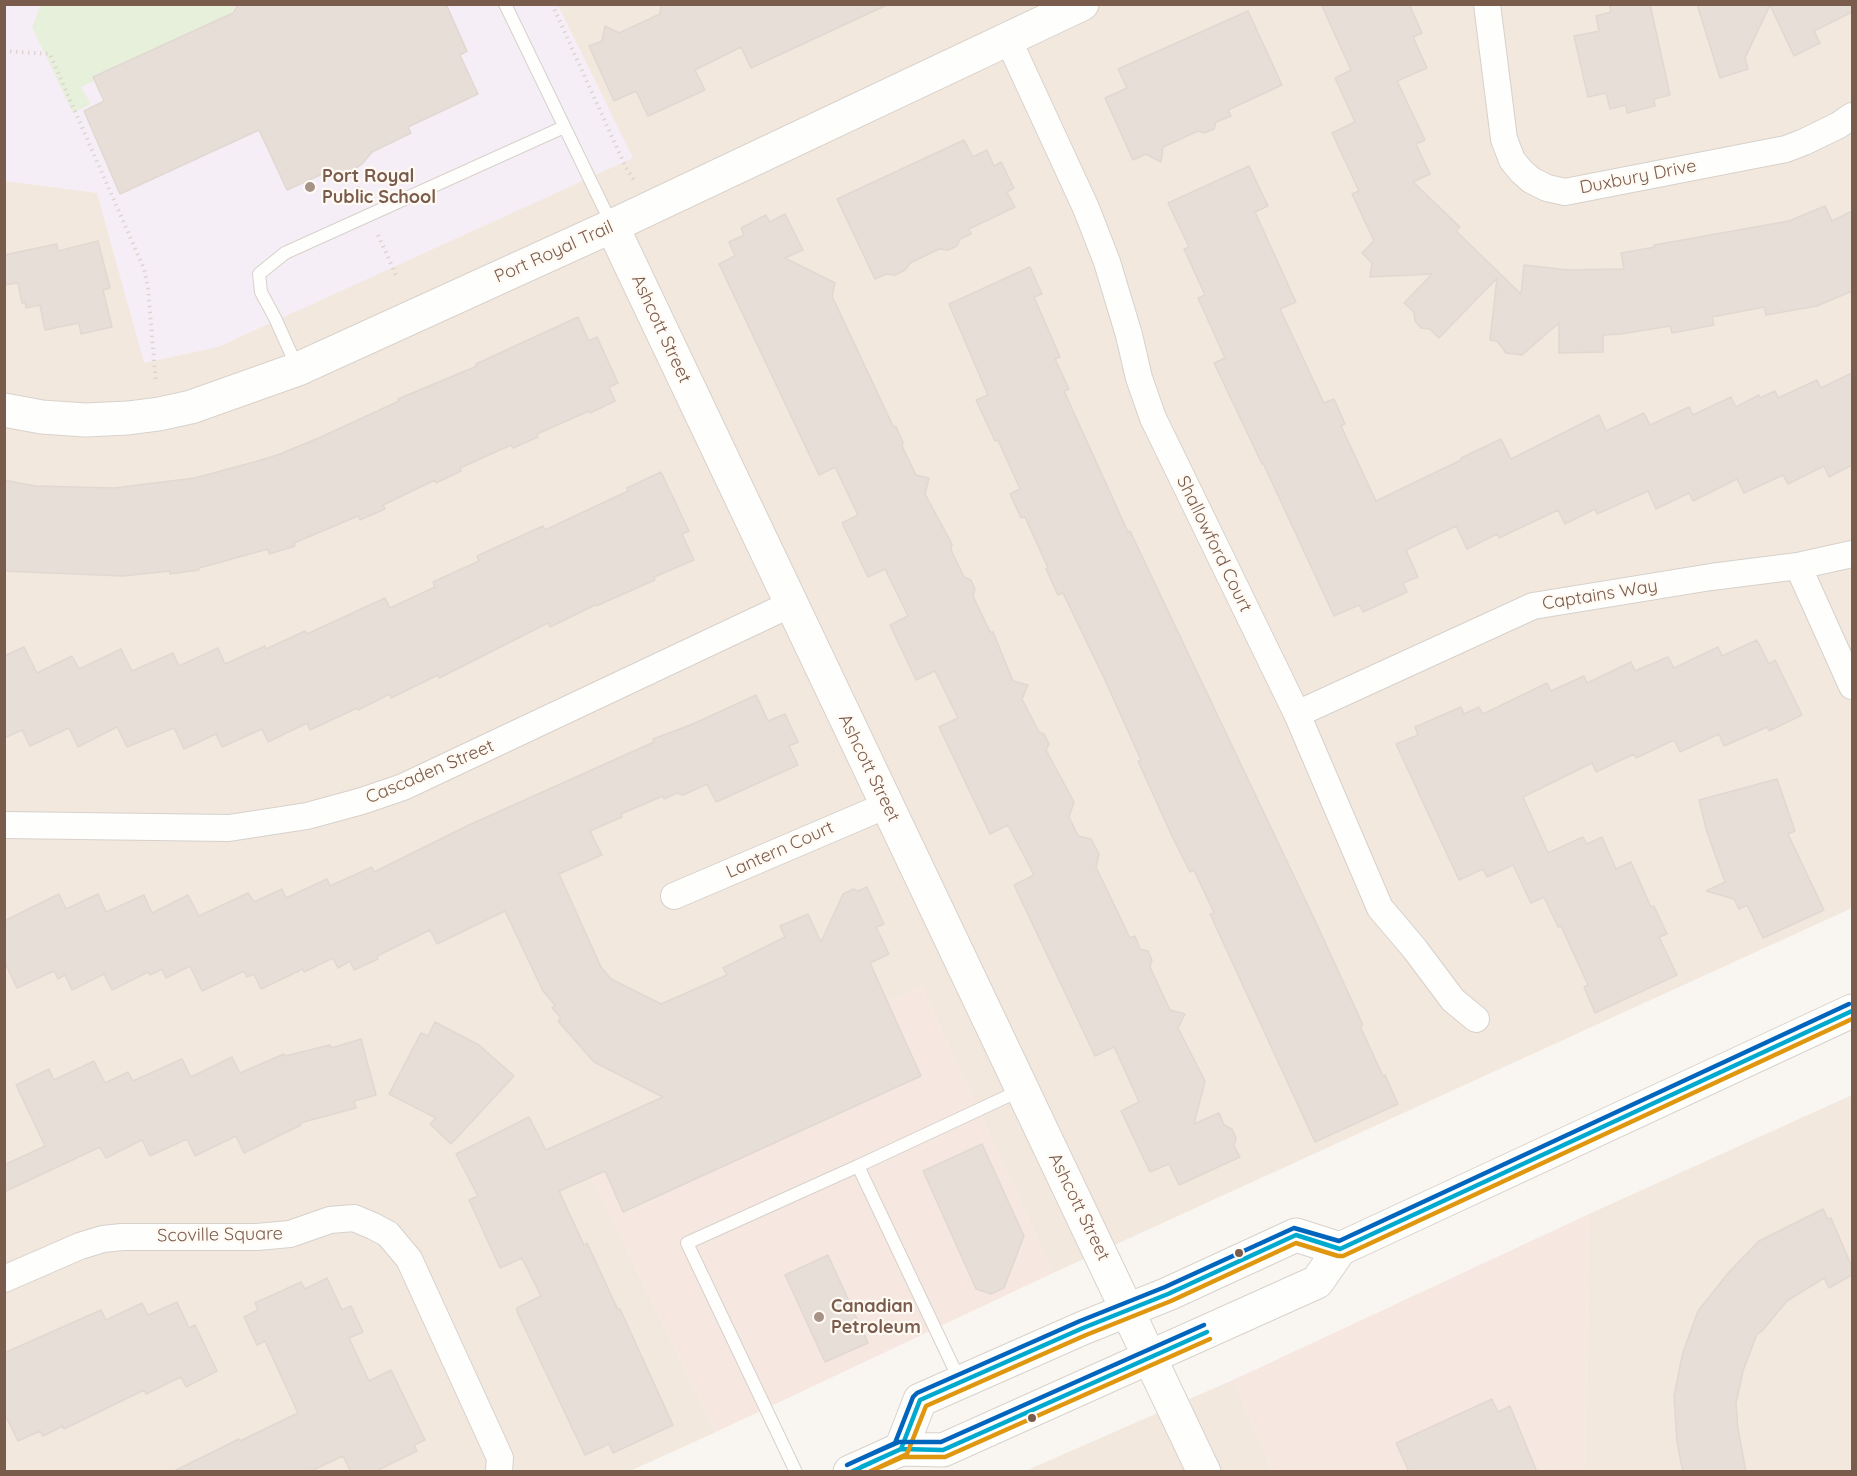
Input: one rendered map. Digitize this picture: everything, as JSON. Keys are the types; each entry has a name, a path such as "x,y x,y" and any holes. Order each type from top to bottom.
{"street":[{"name":"Port Royal Trail","path":"4,410 42,417 85,420 159,414 191,407 298,369 612,226 1082,4"},
{"name":"Duxbury Drive","path":"1487,4 1504,140 1512,160 1521,171 1531,180 1547,188 1564,192 1786,149 1821,134 1852,116"},
{"name":"Shallowford Court","path":"1008,39 1086,208 1107,262 1139,378 1153,418 1296,714 1380,908 1454,1000 1476,1019"},
{"name":"Ashcott Street","path":"612,226 1204,1472"},
{"name":"Captains Way","path":"1296,714 1533,606 1711,577 1798,566 1852,554"},
{"path":"1798,566 1852,686"},
{"name":"Cascaden Street","path":"4,825 229,828 307,816 362,801 413,783 791,604"},
{"name":"Lantern Court","path":"674,896 887,805"},
{"path":"850,1472 901,1449 943,1450 1150,1356 1189,1341 1317,1282 1340,1249 1852,1011"},
{"name":"Scoville Square","path":"4,1280 80,1246 103,1239 257,1237 290,1234 330,1220 354,1218 388,1234 409,1259 500,1458 499,1472"},
{"path":"901,1449 920,1400 1168,1294 1296,1235 1340,1249"}],"lane":[{"path":"505,4 612,226"},
{"path":"298,369 261,292 259,274 285,253 564,127"},
{"path":"796,1472 687,1243 1023,1090"},
{"path":"858,1166 960,1382"}],"path":[{"path":"552,4 626,168 636,183"},
{"path":"4,51 50,54 144,269 148,288 159,414"}],"shaded area":[{"name":"Port Royal Public School","path":"5,4 558,5 633,158 218,347 144,363 97,193 5,181"},
{"path":"5,5 1852,5 1852,908 1053,1273 921,986 576,1145 716,1432 630,1471 5,1472"},
{"path":"921,986 1053,1273 716,1432 576,1145"},
{"path":"1852,1095 1852,1471 1585,1472 1589,1214"},
{"path":"1589,1214 1585,1471 1273,1471 1233,1380"},
{"path":"1233,1380 1273,1471 1023,1472"}],"green space":[{"path":"41,5 235,5 231,15 81,87 91,104 73,113 32,27"}],"building":[{"path":"238,4 446,4 467,51 460,55 478,94 408,127 411,133 372,152 354,170 343,174 329,171 287,190 259,130 120,194 84,111 104,101 93,77 233,13"},
{"path":"661,4 889,4 751,68 741,47 695,70 705,90 648,116 636,91 614,101 589,46 602,41 605,26 619,33 660,14"},
{"path":"1321,4 1409,4 1422,33 1413,37 1427,68 1397,81 1425,140 1416,144 1430,174 1413,182 1460,227 1456,231 1521,294 1524,265 1568,270 1624,269 1621,253 1789,221 1825,206 1832,221 1852,211 1852,291 1817,306 1766,315 1764,307 1712,317 1714,325 1672,333 1670,326 1603,335 1603,352 1559,353 1559,323 1522,355 1506,353 1497,341 1490,340 1497,278 1439,338 1430,329 1421,328 1415,321 1414,312 1404,303 1432,274 1370,277 1372,263 1362,253 1374,241 1352,194 1359,191 1332,133 1355,122 1335,78 1351,70"},
{"path":"1609,4 1650,4 1670,95 1654,99 1655,106 1627,113 1626,105 1610,109 1606,93 1588,97 1574,36 1599,31 1596,16 1611,12"},
{"path":"1697,4 1852,4 1852,12 1814,31 1820,43 1794,56 1770,5 1745,58 1748,69 1720,78"},
{"path":"1248,11 1282,85 1228,110 1231,116 1216,122 1214,129 1204,133 1198,131 1163,147 1161,162 1146,154 1133,160 1105,98 1127,88 1118,69"},
{"path":"964,140 973,157 987,150 994,166 1001,162 1014,188 1007,192 1015,207 969,229 971,234 960,239 957,246 948,250 939,249 910,263 905,270 895,275 886,274 875,279 837,199"},
{"path":"1249,166 1268,206 1255,212 1296,302 1280,309 1324,403 1334,399 1345,424 1341,426 1376,501 1501,439 1511,459 1599,415 1606,431 1644,413 1650,425 1689,407 1693,415 1731,397 1736,407 1759,395 1760,398 1775,391 1778,398 1817,380 1821,388 1852,373 1852,465 1829,477 1824,466 1788,484 1783,475 1744,493 1737,479 1693,501 1689,493 1656,509 1648,491 1597,514 1595,509 1565,524 1558,510 1499,538 1497,534 1467,549 1456,526 1406,550 1418,577 1403,583 1407,592 1363,612 1359,605 1334,616 1214,363 1225,358 1198,298 1205,295 1184,249 1189,247 1168,203"},
{"path":"785,214 803,250 785,258 835,283 832,296 893,426 896,427 916,475 929,478 925,494 952,544 951,550 964,577 971,580 975,589 973,596 990,632 993,632 1013,681 1028,685 1022,699 1039,732 1044,734 1049,744 1046,750 1074,802 1069,817 1078,836 1091,839 1099,854 1096,867 1130,938 1135,936 1140,949 1148,951 1152,960 1150,967 1170,1010 1185,1014 1178,1028 1205,1081 1194,1124 1219,1113 1224,1125 1232,1129 1236,1138 1234,1146 1240,1157 1179,1185 1169,1164 1150,1172 1121,1111 1139,1102 1114,1047 1095,1056 1014,885 1034,875 1008,825 990,834 939,727 958,718 935,671 916,680 890,625 908,616 885,569 868,577 842,523 858,515 835,467 819,475 719,264 735,256 729,242 744,235 741,228 766,215 770,222"},
{"path":"98,241 110,288 103,290 112,327 81,334 79,323 45,330 40,305 26,308 25,302 22,303 18,283 4,285 4,255 57,244 58,251"},
{"path":"1030,267 1042,294 1034,297 1060,357 1055,359 1069,389 1064,391 1128,532 1130,531 1312,914 1363,1025 1360,1026 1398,1104 1315,1142 1210,914 1214,913 1194,870 1190,872 1171,834 1104,678 1063,593 1058,595 1025,517 1021,518 1010,494 1020,489 998,440 995,441 976,400 988,395 949,304"},
{"path":"578,317 589,341 597,337 618,383 609,387 615,401 537,434 538,437 513,448 511,445 460,468 461,471 436,483 435,480 383,505 385,509 360,520 358,516 294,543 295,546 269,554 268,549 199,568 199,570 123,576 4,571 4,480 35,486 114,488 195,478 258,461 321,437 399,401 398,399 477,366 476,364"},
{"path":"661,472 689,531 682,534 694,560 550,627 548,623 439,678 438,675 391,698 390,694 310,730 307,723 268,742 262,729 222,747 216,734 184,749 174,728 127,747 117,727 78,747 69,728 30,746 22,730 4,738 4,656 24,647 37,673 72,656 79,669 121,649 132,671 173,653 179,666 218,648 225,664 305,631 307,634 385,598 390,608 435,587 433,582 479,561 477,556 543,526 545,530 628,491 627,488"},
{"path":"1757,640 1769,664 1775,660 1802,715 1769,731 1767,727 1724,746 1719,734 1680,752 1674,740 1636,758 1634,754 1596,772 1592,763 1523,797 1548,853 1583,837 1587,844 1602,837 1616,869 1631,862 1651,907 1654,906 1667,934 1659,937 1677,975 1595,1013 1584,987 1588,985 1561,926 1558,927 1544,897 1531,903 1513,865 1487,877 1483,869 1459,880 1396,744 1418,735 1415,727 1461,707 1464,714 1479,707 1483,714 1547,683 1551,691 1584,676 1587,683 1631,662 1635,671 1668,657 1674,668 1718,647 1722,656"},
{"path":"756,695 768,721 785,714 798,742 789,746 798,765 716,802 707,784 683,795 677,793 664,799 663,796 621,814 622,817 590,831 602,855 559,874 601,967 611,979 661,1004 727,975 723,968 785,937 780,926 808,914 821,942 843,894 853,889 858,891 867,887 884,924 876,927 889,954 870,963 921,1076 623,1212 605,1171 559,1191 584,1245 587,1243 618,1310 620,1309 673,1425 613,1453 609,1444 585,1455 517,1312 517,1308 541,1296 522,1258 500,1268 469,1200 478,1196 456,1154 529,1117 546,1150 663,1097 594,1062 558,1021 561,1018 552,1008 555,1005 543,991 505,911 437,944 430,930 354,970 350,961 338,968 333,958 261,989 254,974 247,977 244,971 202,991 190,966 166,978 162,969 150,975 148,972 112,990 104,974 72,990 65,975 58,979 54,971 17,988 4,961 4,921 59,894 66,909 98,894 106,912 144,895 152,913 188,895 199,916 248,893 254,902 282,889 286,898 327,879 330,886 372,867 374,872 469,825 654,742 653,739 693,724"},
{"path":"1777,779 1795,831 1788,834 1824,910 1763,938 1747,905 1739,909 1734,899 1706,891 1725,882 1707,832 1699,800"},
{"path":"435,1022 479,1045 514,1076 451,1144 430,1124 436,1118 389,1094 421,1033 428,1036"},
{"path":"361,1039 376,1095 354,1101 356,1108 300,1123 301,1125 244,1153 236,1136 195,1156 187,1139 150,1156 142,1140 106,1158 100,1147 4,1192 4,1165 45,1146 16,1085 49,1069 54,1080 94,1061 105,1083 128,1072 133,1081 182,1059 191,1077 232,1057 240,1073 284,1054 285,1056 330,1045 331,1048"},
{"path":"982,1144 1024,1236 1004,1288 991,1294 976,1289 923,1171"},
{"path":"1823,1209 1828,1219 1831,1218 1852,1267 1852,1275 1829,1288 1824,1278 1787,1301 1757,1334 1743,1371 1736,1403 1746,1472 1683,1472 1677,1442 1674,1396 1683,1352 1698,1311 1729,1272 1759,1241"},
{"path":"828,1255 868,1343 825,1362 785,1275"},
{"path":"327,1278 342,1310 351,1306 363,1332 349,1338 369,1381 391,1370 425,1440 414,1445 417,1451 374,1472 351,1472 343,1456 309,1472 172,1472 298,1413 265,1341 257,1345 244,1317 258,1310 255,1303 301,1282 305,1289"},
{"path":"177,1302 189,1328 195,1325 217,1371 186,1387 181,1377 146,1394 144,1390 64,1429 63,1426 43,1436 40,1431 18,1441 4,1413 4,1353 101,1310 106,1320 142,1303 148,1315"},
{"path":"1492,1399 1498,1412 1510,1406 1537,1472 1409,1472 1396,1443"}],"transit line":[{"path":"847,1465 895,1443 913,1397 917,1393 1080,1321 1165,1287 1294,1228 1339,1241 1849,1004"},
{"path":"851,1472 901,1449 920,1400 1083,1328 1168,1294 1296,1235 1340,1249 1852,1011"},
{"path":"869,1472 907,1454 926,1406 1086,1335 1171,1301 1296,1243 1343,1256 1852,1019"},
{"path":"858,1460 899,1442 941,1442 1204,1325"},
{"path":"861,1467 901,1449 943,1450 1207,1332"},
{"path":"869,1472 903,1457 945,1457 1210,1339"}],"place":[{"name":"Port Royal Public School","path":"310,187"},
{"name":"Canadian Petroleum","path":"819,1317"}]}
